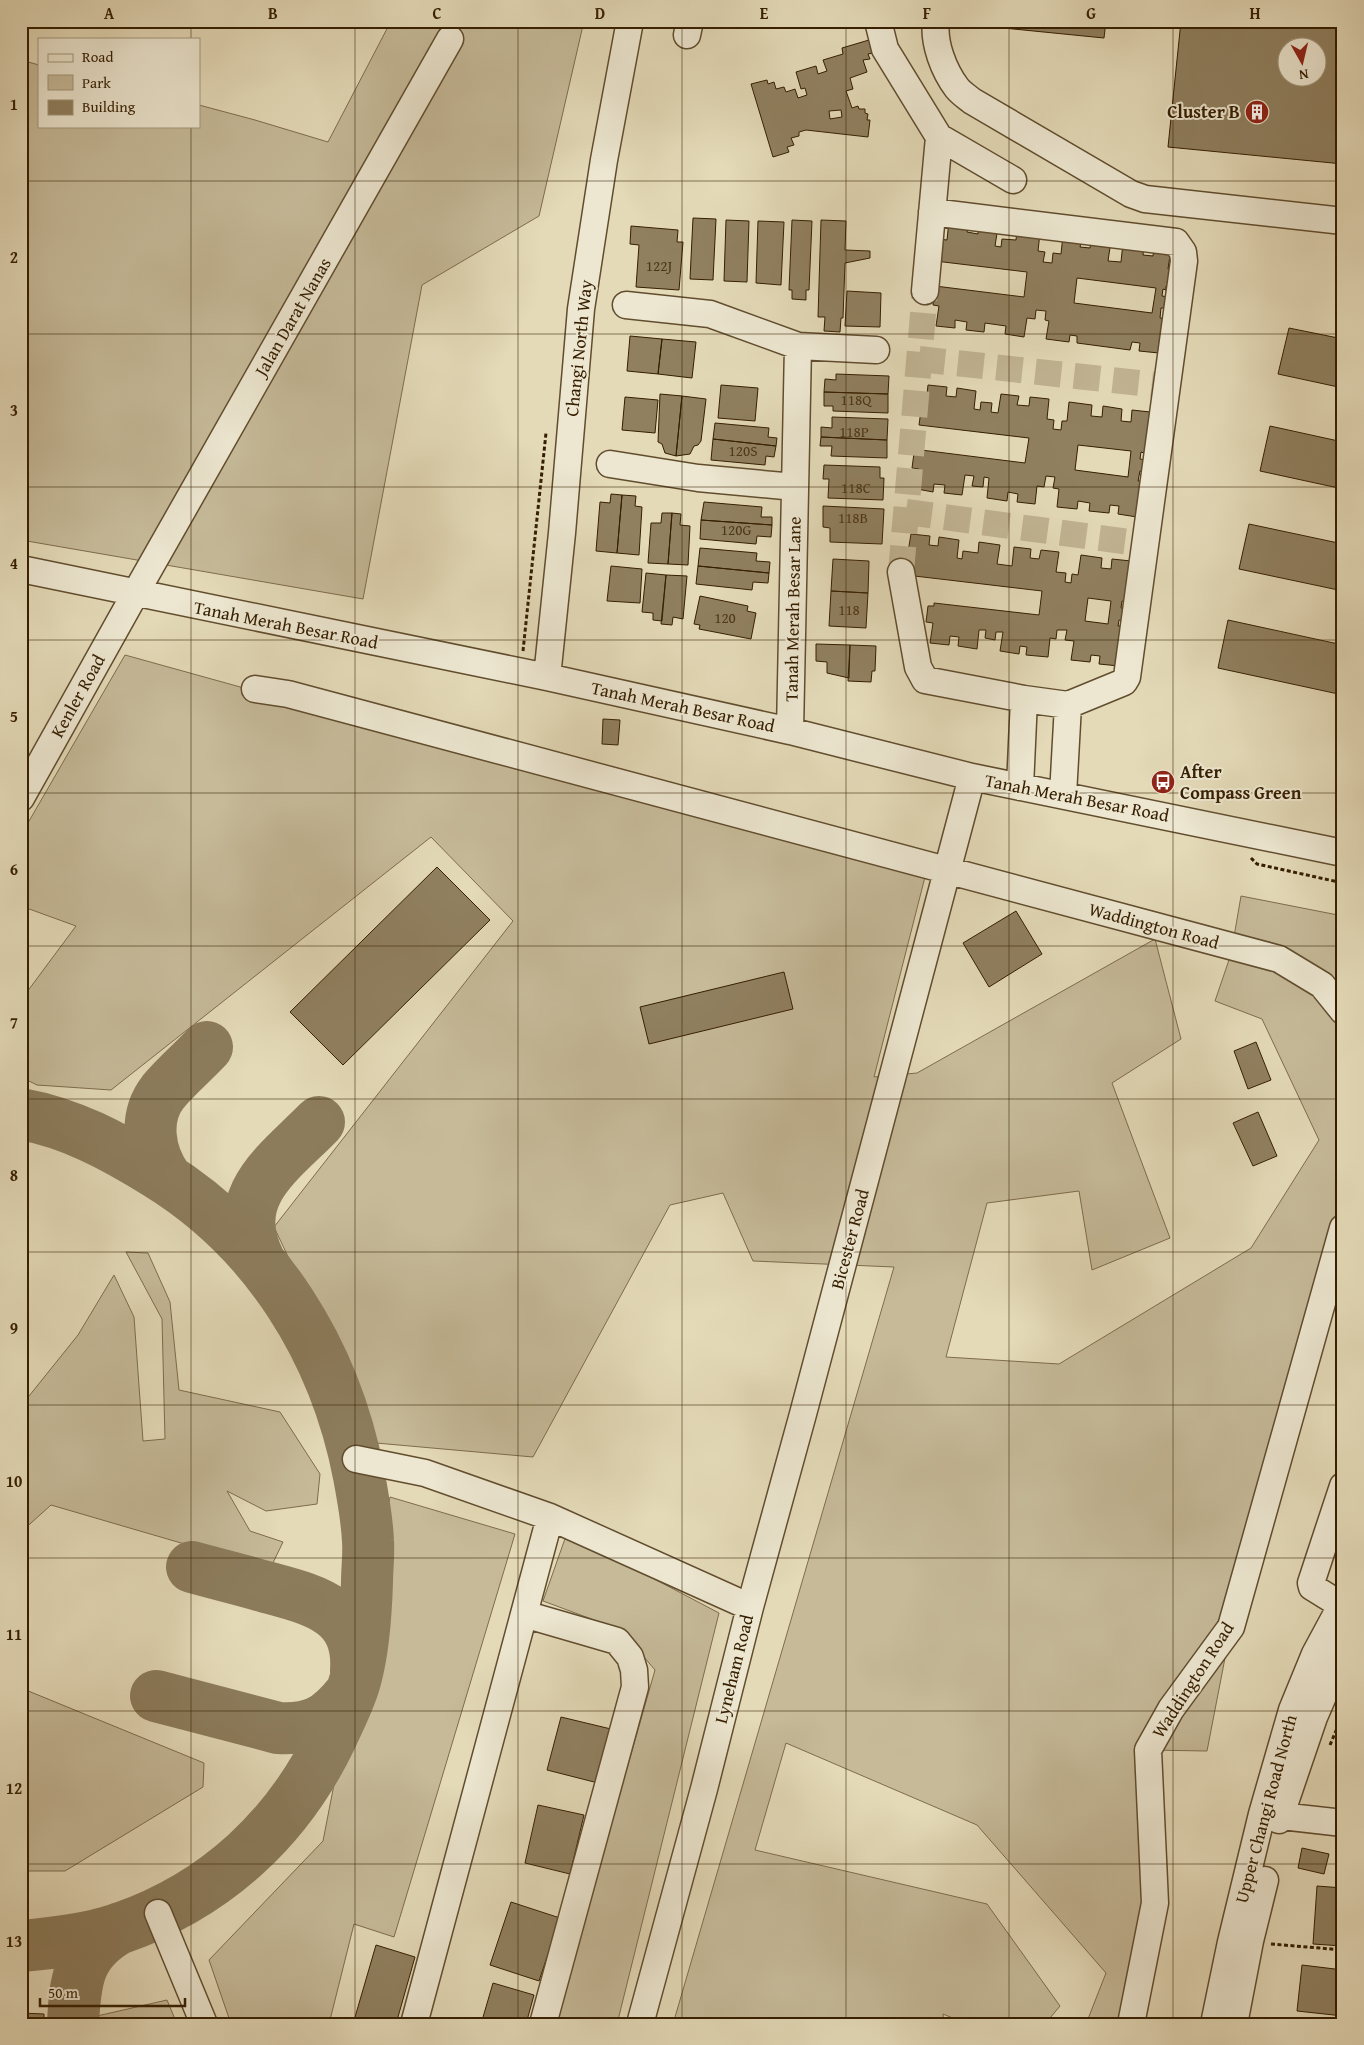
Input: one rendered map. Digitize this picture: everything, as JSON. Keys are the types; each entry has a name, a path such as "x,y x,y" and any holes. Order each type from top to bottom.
{"street":[{"name":"Changi North Way","path":"547,677 562,533 581,309 604,160 630,21"},
{"path":"878,21 884,49 939,137 1013,180"},
{"path":"936,21 935,29 938,48 958,89 972,101 1131,194 1144,199 1343,221"},
{"name":"Jalan Darat Nanas","path":"135,594 450,39"},
{"path":"925,291 939,137"},
{"path":"901,572 918,667 926,680 1024,699 1068,705 1118,685 1127,678 1182,270 1182,252 1176,242 932,212"},
{"path":"626,305 710,314 798,346 876,350"},
{"name":"Tanah Merah Besar Lane","path":"790,731 798,346"},
{"path":"610,464 698,478 795,487"},
{"name":"Tanah Merah Besar Road","path":"21,569 135,594 547,677 790,731 972,777 1343,853"},
{"name":"Kenler Road","path":"21,798 135,594"},
{"name":"Waddington Road","path":"255,689 288,694 1279,959 1322,986 1343,1010"},
{"path":"1020,787 1024,699"},
{"path":"1064,795 1068,705"},
{"name":"Bicester Road","path":"750,1607 972,777"},
{"name":"Waddington Road","path":"1131,2024 1154,1903 1148,1750 1171,1709 1231,1627 1343,1228"},
{"name":"Lyneham Road","path":"356,1459 425,1473 550,1518 750,1607 704,1789 640,2024"},
{"path":"1342,1603 1312,1587 1311,1583 1343,1486"},
{"path":"414,2024 550,1518"},
{"name":"Upper Changi Road North","path":"1234,2024 1271,1815 1292,1710 1315,1654 1342,1603"},
{"path":"524,1614 617,1641 630,1657 634,1670 635,1687 543,2024"},
{"name":"Upper Changi Road North","path":"1214,2024 1231,1942 1271,1815 1343,1650"},
{"path":"1271,1815 1343,1823"},
{"path":"158,1913 204,2024"}],"path":[{"path":"1250,857 1257,864 1343,883"},
{"path":"1270,1944 1343,1950"}],"green space":[{"path":"391,21 584,21 539,216 422,285 363,599 21,540 21,60 38,65 38,128 200,128 200,105 328,142"},
{"path":"125,655 925,877 874,1077 917,1073 1155,939 1181,1039 1112,1083 1170,1238 1092,1270 1079,1191 987,1203 946,1357 1059,1364 1251,1248 1319,1140 1262,1019 1215,1001 1231,954 1241,896 1343,916 1343,1280 1231,1627 1207,1751 1148,1750 1155,1903 1131,2024 1086,2024 1106,1973 977,1825 786,1743 755,1850 987,1904 1060,2006 1045,2024 967,2024 943,2014 944,2024 673,2024 894,1267 753,1261 723,1193 670,1205 533,1457 376,1443 274,1227 513,921 431,837 111,1090 37,1085 21,1077 21,1000 76,926 21,906 21,835"},
{"path":"126,1252 148,1253 170,1302 179,1390 280,1412 320,1474 317,1504 266,1511 227,1491 250,1531 283,1542 270,1569 51,1505 21,1532 21,1406 78,1335 114,1275 134,1317 143,1441 165,1439 162,1319"},
{"path":"390,1497 515,1534 394,1937 354,1924 329,2024 231,2024 209,1960 323,1841"},
{"path":"567,1533 719,1613 617,2024 554,2024 655,1670 621,1630 543,1601"},
{"path":"21,1688 204,1763 203,1787 65,1871 21,1871"},
{"path":"167,2000 177,2024 97,2024 97,2016"}],"building":[{"path":"973,21 1106,21 1104,38 973,25"},
{"name":"Cluster B","path":"1181,21 1343,21 1343,164 1168,147"},
{"path":"869,40 873,53 868,54 870,59 863,60 867,72 850,78 853,89 846,91 852,108 858,106 859,109 865,109 865,113 868,114 867,120 870,120 868,137 806,130 799,132 799,136 791,138 794,145 787,147 789,152 773,157 751,84 767,80 768,84 774,82 776,89 784,87 786,92 795,89 798,98 807,95 805,88 801,89 796,72 816,66 818,74 827,71 823,60 843,54 842,48","holes":["841,110 842,117 830,119 829,111"]},
{"path":"693,218 716,219 713,280 690,279"},
{"path":"726,220 749,221 747,282 724,281"},
{"path":"792,220 812,221 809,290 806,290 806,300 792,299 792,290 789,290"},
{"path":"821,220 846,221 845,250 870,251 870,258 845,263 843,318 841,318 840,332 824,331 825,317 818,317"},
{"path":"758,221 784,222 781,285 756,283"},
{"path":"949,221 969,224 967,232 978,234 979,225 998,227 995,246 1001,247 1002,239 1016,240 1017,230 1040,233 1038,251 1045,252 1043,262 1052,263 1053,253 1061,254 1063,235 1082,238 1080,247 1090,248 1091,239 1111,241 1108,261 1121,262 1123,243 1144,245 1143,255 1153,256 1154,247 1171,249 1168,269 1176,270 1174,287 1166,286 1166,290 1163,289 1162,296 1169,297 1167,308 1161,308 1160,318 1171,319 1159,353 1139,351 1140,343 1132,342 1130,350 1077,343 1077,336 1070,335 1069,342 1046,339 1049,321 1045,320 1046,311 1036,310 1035,319 1027,318 1024,337 1005,334 1006,326 985,323 984,332 966,330 967,322 955,320 955,328 936,326 939,306 933,305 935,286 1024,297 1027,272 935,261 938,239 947,240","holes":["1077,278 1156,288 1152,313 1074,303"]},
{"path":"631,226 678,230 677,242 683,242 679,290 636,287 639,245 630,244"},
{"path":"847,291 881,293 880,327 845,326"},
{"path":"1289,328 1343,339 1343,388 1278,374"},
{"path":"630,336 662,339 658,374 627,371"},
{"path":"662,339 696,342 692,378 658,374"},
{"path":"836,374 889,376 888,394 824,392 825,379 836,380"},
{"path":"721,385 758,388 755,421 718,418"},
{"path":"928,385 947,387 946,396 956,397 957,388 976,391 974,409 980,410 981,402 992,403 991,412 998,413 1001,394 1019,396 1017,405 1029,406 1030,397 1049,399 1047,419 1054,420 1053,429 1061,430 1062,421 1067,421 1069,402 1092,405 1091,416 1102,417 1103,406 1122,409 1121,421 1131,422 1132,410 1150,412 1147,433 1155,434 1153,450 1145,449 1144,453 1141,452 1140,459 1147,460 1146,472 1140,471 1138,481 1150,482 1137,517 1118,514 1119,506 1110,505 1109,513 1089,511 1090,503 1078,501 1077,509 1057,507 1059,489 1053,488 1055,477 1046,476 1044,487 1037,486 1035,504 1017,502 1018,494 1008,492 1007,501 987,498 989,478 984,477 983,487 972,486 974,476 965,475 962,495 944,493 945,485 934,484 933,492 917,489 919,469 912,468 914,453 921,453 921,450 1025,463 1029,438 919,425 922,403 926,403","holes":["1078,445 1131,451 1128,477 1075,470"]},
{"path":"824,392 888,394 888,413 833,411 833,406 824,406"},
{"path":"660,394 682,396 676,456 665,453 662,444 658,442"},
{"path":"682,396 706,399 701,441 698,445 694,446 690,454 676,456"},
{"path":"625,397 658,400 655,433 622,430"},
{"path":"832,417 888,419 887,440 821,437 821,427 832,428"},
{"path":"715,423 769,428 768,437 777,438 776,446 713,439"},
{"path":"1270,426 1343,442 1343,489 1260,471"},
{"path":"821,437 887,440 887,458 831,456 832,446 820,446"},
{"path":"713,439 776,446 774,457 766,456 765,465 711,460"},
{"path":"824,465 880,467 880,478 884,478 883,500 828,498 829,479 823,479"},
{"path":"611,494 622,495 617,553 596,551 600,502 610,503"},
{"path":"622,495 636,496 635,506 642,507 639,555 617,553"},
{"path":"704,502 762,507 761,517 772,517 772,525 701,520"},
{"path":"823,506 884,509 882,544 830,542 830,528 823,527"},
{"path":"662,513 672,513 668,564 648,563 651,523 661,523"},
{"path":"672,513 681,514 680,525 690,526 688,565 668,564"},
{"path":"701,520 772,525 771,537 757,536 756,544 700,539"},
{"path":"1249,524 1343,544 1343,591 1239,569"},
{"path":"911,534 930,536 929,545 938,546 939,537 959,540 957,558 962,559 963,551 978,553 979,542 1000,545 997,564 1012,566 1014,547 1031,549 1030,558 1039,559 1041,550 1059,552 1056,572 1066,573 1065,582 1071,583 1072,574 1078,575 1081,555 1102,558 1101,568 1111,569 1112,559 1131,561 1125,602 1122,601 1121,608 1128,609 1127,621 1119,620 1118,626 1125,626 1119,666 1099,664 1100,656 1091,655 1090,662 1071,660 1074,641 1065,640 1067,630 1057,630 1056,639 1050,638 1048,657 1026,655 1027,647 1020,646 1019,654 1000,651 1003,632 996,632 995,640 985,638 986,630 979,630 977,649 958,646 959,637 950,636 949,645 930,643 933,623 926,622 928,606 934,606 934,603 1039,615 1042,591 906,575 900,569 902,552 908,552","holes":["1088,598 1111,601 1108,624 1085,621"]},
{"path":"700,548 757,553 756,561 770,562 769,573 698,566"},
{"path":"833,559 869,561 868,593 831,591"},
{"path":"611,566 642,569 640,603 607,601"},
{"path":"698,566 769,573 768,583 753,582 752,590 696,584"},
{"path":"646,573 666,575 662,621 653,620 653,613 642,612"},
{"path":"666,575 687,576 683,619 673,617 672,625 661,624"},
{"path":"831,591 868,593 866,628 829,626"},
{"path":"700,596 748,606 747,611 756,613 751,639 699,629 700,625 694,624"},
{"path":"1228,620 1343,645 1343,695 1218,668"},
{"path":"816,644 850,645 849,678 827,673 827,662 816,661"},
{"path":"850,645 876,646 875,671 872,671 871,682 848,681"},
{"path":"603,719 620,720 618,745 602,744"},
{"path":"437,867 490,920 343,1065 290,1012"},
{"path":"1016,911 1042,954 989,987 963,943"},
{"path":"784,972 793,1009 649,1044 640,1007"},
{"path":"1256,1042 1271,1080 1248,1089 1234,1051"},
{"path":"1258,1112 1277,1156 1253,1166 1233,1123"},
{"path":"561,1717 611,1729 598,1783 547,1770"},
{"path":"538,1805 584,1815 570,1874 525,1863"},
{"path":"1302,1848 1329,1854 1324,1874 1298,1868"},
{"path":"1317,1886 1343,1888 1343,1946 1313,1944"},
{"path":"511,1902 560,1918 539,1981 490,1965"},
{"path":"376,1945 415,1957 396,2024 353,2024"},
{"path":"1302,1965 1343,1970 1343,2016 1297,2011"},
{"path":"493,1983 534,1995 526,2024 481,2024"},
{"path":"21,2013 44,2014 44,2024 21,2024"}],"taxiway":[{"path":"167,1179 156,1159 153,1147 151,1136 153,1113 163,1092 207,1047"},
{"path":"21,1114 57,1123 92,1137 157,1173 196,1200 231,1231 262,1265 290,1303 313,1343 333,1385 348,1430 359,1476 366,1516 368,1551 363,1642 354,1685 345,1708 314,1771 271,1829 246,1854 218,1877 188,1897 156,1914 97,1935 21,1946"},
{"path":"259,1260 251,1237 250,1217 254,1199 262,1182 274,1167 319,1122"},
{"path":"192,1567 301,1597 317,1603 330,1611 342,1621 350,1634 355,1650 356,1671"},
{"path":"156,1696 278,1728 290,1728 318,1722 334,1711 349,1695"},
{"path":"73,2024 75,1994 87,1957 106,1937 120,1928"}],"tunnel":[{"path":"901,572 925,291"},
{"path":"919,359 1167,386"},
{"path":"906,512 1145,544"}],"place":[{"name":"Cluster B","path":"1257,112"},
{"name":"After Compass Green","path":"1163,782"}]}
